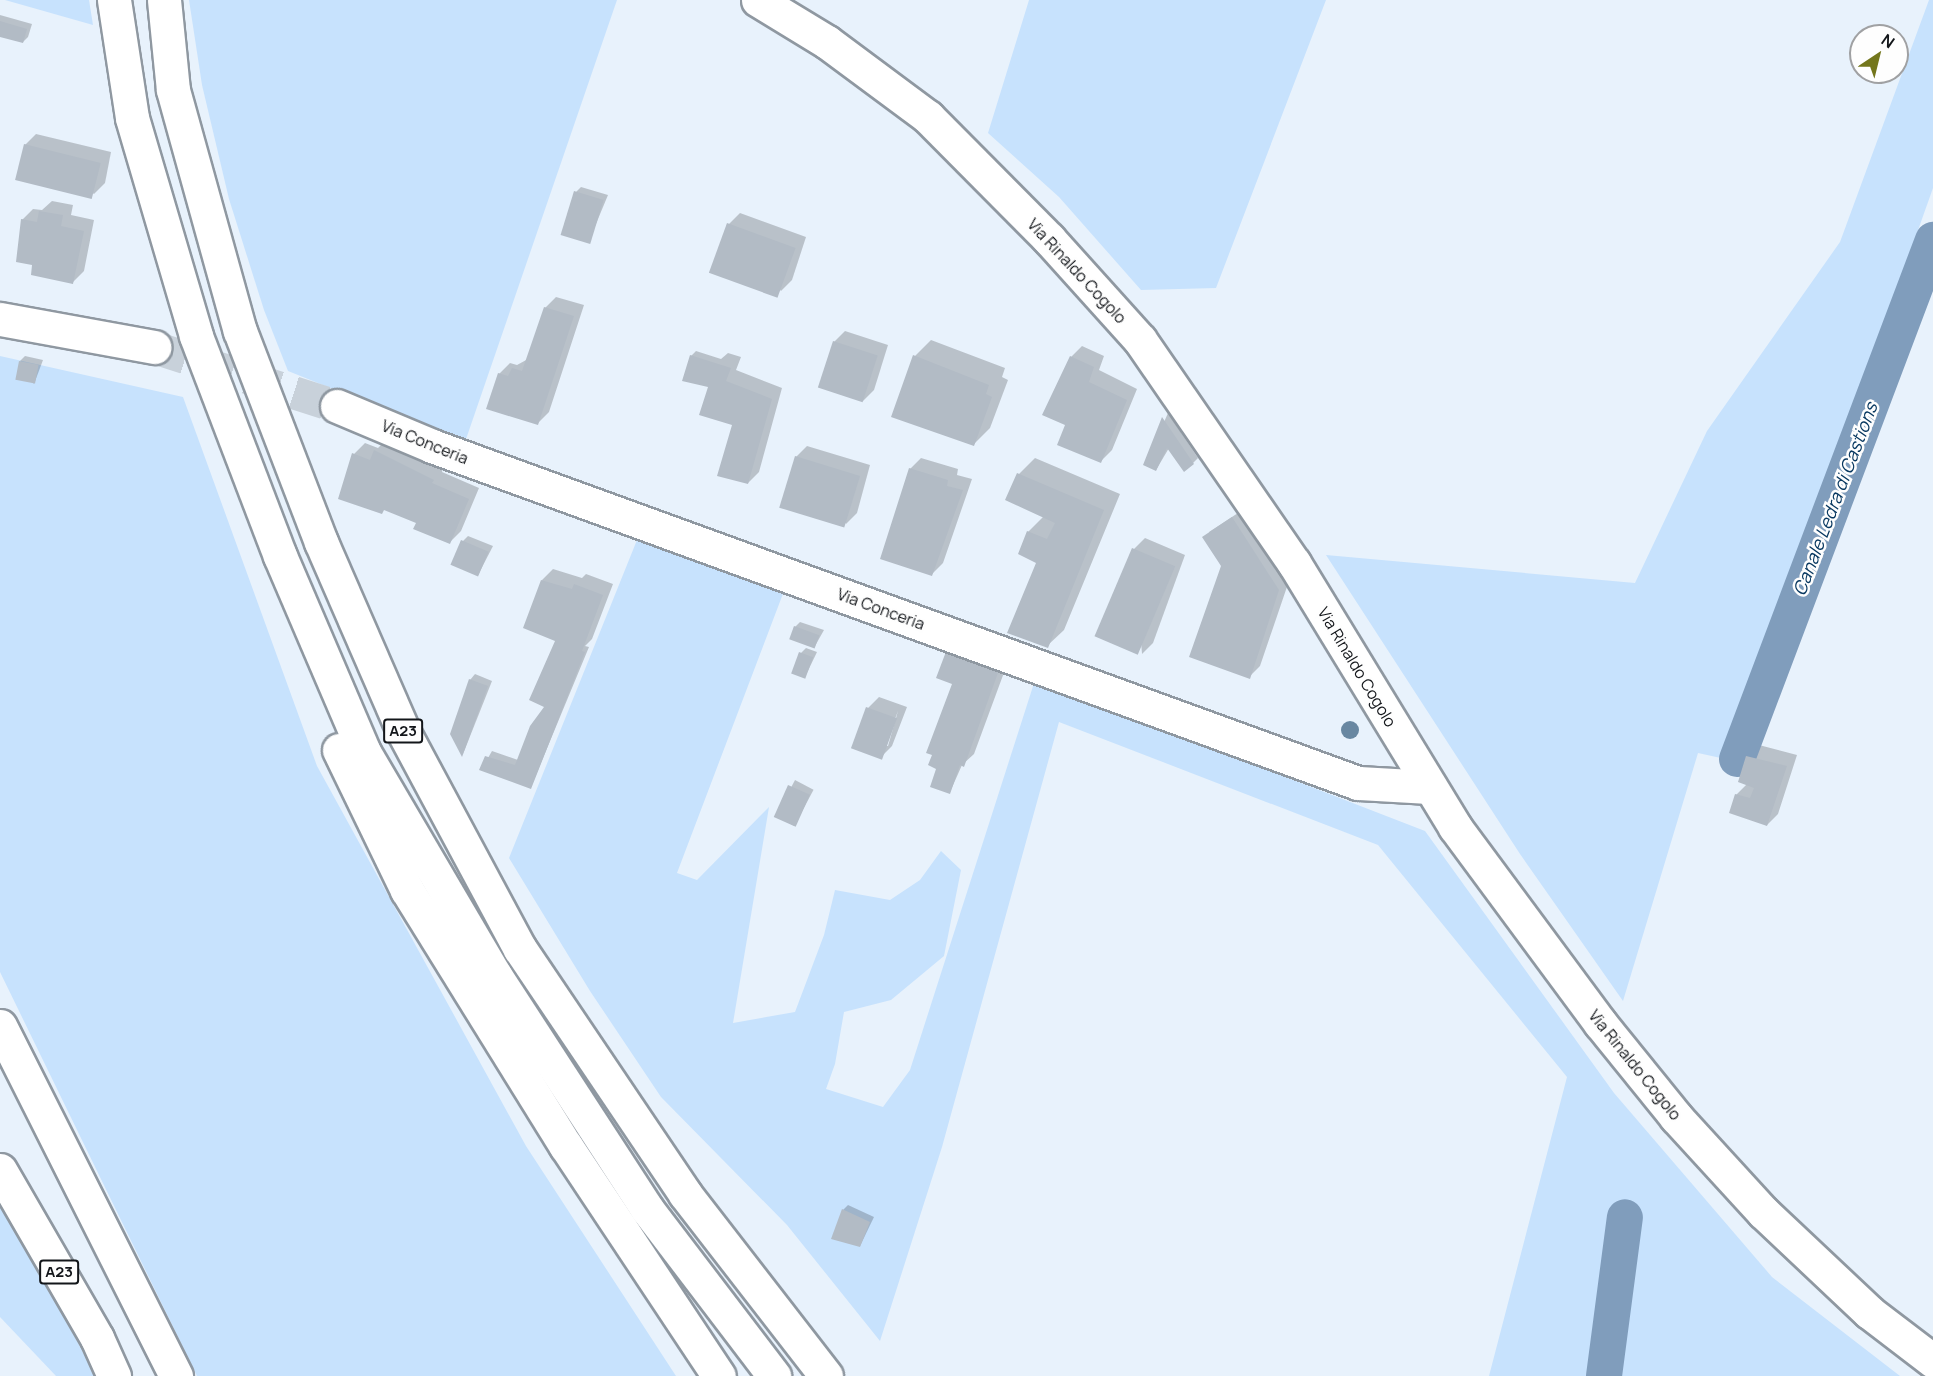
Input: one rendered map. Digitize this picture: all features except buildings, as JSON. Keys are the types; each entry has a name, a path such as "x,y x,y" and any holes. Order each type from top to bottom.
{"main road":[{"name":"A23","path":"114,0 132,118 196,336 280,556 364,752 495,975 647,1209 774,1376"},
{"name":"A23","path":"164,0 173,90 240,331 321,542 403,731 520,949 685,1194 826,1376"},
{"name":"Via Rinaldo Cogolo","path":"758,0 827,42 928,117 1050,239 1140,340 1294,563 1455,827 1600,1023 1676,1117 1762,1212 1869,1312 1933,1361"},
{"path":"0,319 154,347"},
{"name":"Via Conceria","path":"337,406 432,446 1358,783 1430,787"},
{"path":"339,750 407,890 566,1146 719,1376"},
{"path":"0,1026 176,1376"},
{"name":"A23","path":"0,1170 97,1338 114,1376"}],"shaded area":[{"path":"5,0 89,0 93,25"},
{"path":"189,0 617,0 465,442 288,371 264,310 229,199 202,85"},
{"path":"1029,0 1326,0 1216,288 1141,290 1059,197 988,133"},
{"path":"1929,0 1933,0 1933,188 1730,760 1698,753 1623,1001 1520,854 1326,555 1635,583 1707,431 1840,242 1898,84 1909,84 1909,54"},
{"path":"0,356 183,397 317,766 526,1146 676,1376 197,1376 0,972"},
{"path":"637,540 784,591 677,873 697,880 769,807 733,1023 795,1012 824,935 835,890 890,900 920,880 941,851 961,870 944,956 891,1000 844,1012 835,1064 826,1089 883,1107 910,1070 1035,680 1425,831 1614,1093 1772,1277 1900,1376 1489,1376 1567,1077 1378,845 1059,722 942,1147 880,1341 787,1225 661,1097 590,991 509,858"},
{"path":"0,1197 95,1376 56,1376 0,1317"}],"waterway":[{"name":"Canale Ledra di Castions","path":"1737,759 1933,240"},
{"name":"Canale Ledra di Castions","path":"1604,1376 1625,1217"}],"tunnel":[{"path":"154,347 337,406"}]}
